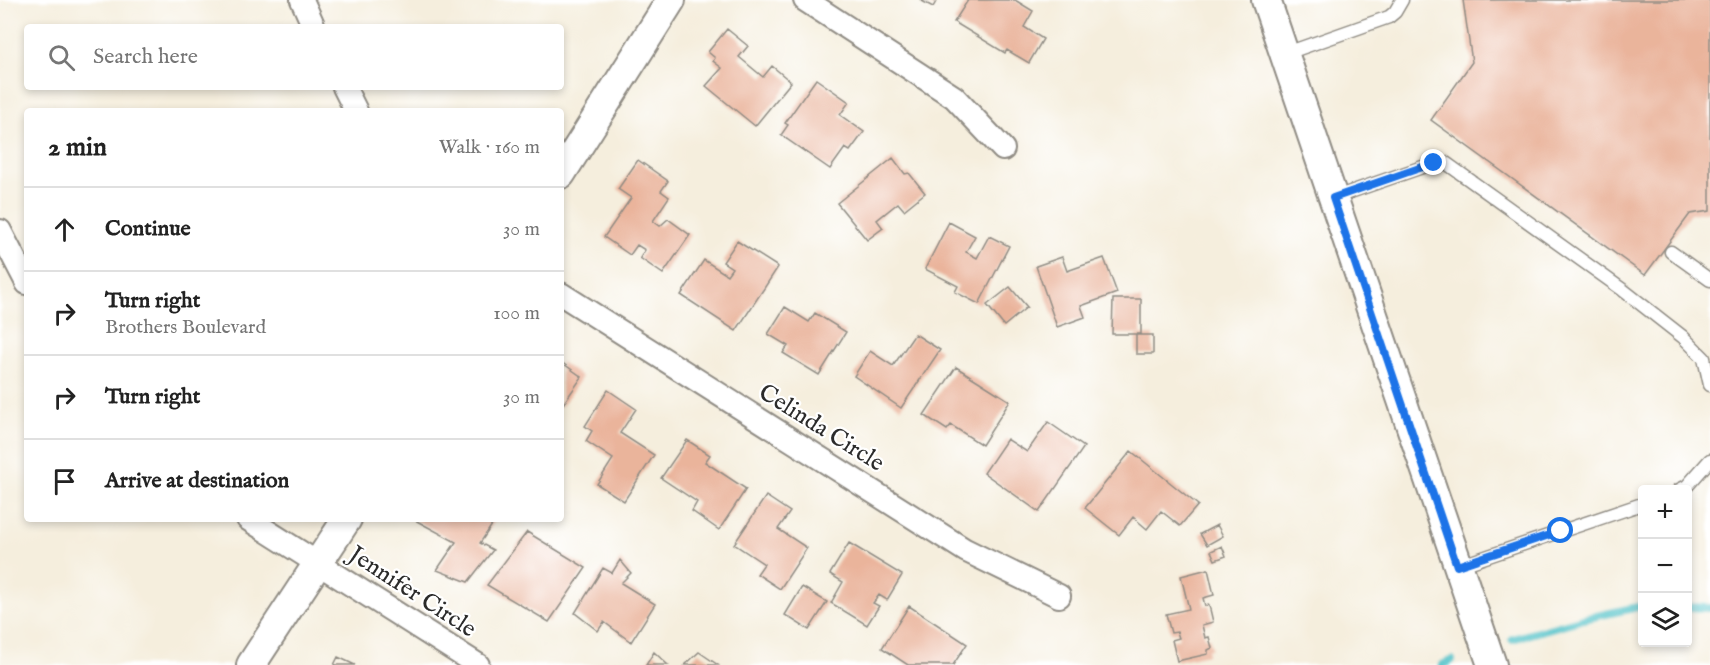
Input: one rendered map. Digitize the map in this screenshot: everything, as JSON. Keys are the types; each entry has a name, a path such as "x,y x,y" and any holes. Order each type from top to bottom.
{"street":[{"path":"302,0 313,24"},
{"path":"564,169 671,0"},
{"path":"804,0 954,97 1003,149"},
{"path":"1266,0 1492,665"},
{"path":"346,90 354,108"},
{"path":"0,231 24,277"},
{"name":"Celinda Circle","path":"564,296 965,550 1059,596"},
{"name":"Jennifer Circle","path":"253,522 478,665"},
{"path":"251,665 345,522"}],"lane":[{"path":"1284,54 1389,17 1402,0"},
{"path":"1333,198 1434,163 1446,163 1623,290 1683,337 1704,358 1710,385"},
{"path":"1671,252 1710,280"},
{"path":"1688,485 1710,460"},
{"path":"1457,566 1638,505"}],"building":[{"path":"920,0 937,0 933,7"},
{"path":"968,0 1015,0 1033,11 1024,27 1043,39 1029,63 1007,50 1005,53 954,22"},
{"path":"1463,0 1710,0 1710,211 1690,214 1645,275 1431,120 1472,62"},
{"path":"727,29 748,46 739,57 763,77 772,66 791,82 755,126 706,86 722,68 713,61 715,58 708,52"},
{"path":"816,79 849,102 840,115 864,132 850,151 845,148 830,169 781,135 788,125 785,123"},
{"path":"893,158 905,174 909,173 925,193 904,210 898,203 877,220 883,228 867,240 837,203"},
{"path":"638,160 668,181 661,191 669,197 653,221 660,226 668,219 690,235 663,274 640,258 645,250 637,245 630,255 604,237 631,198 618,189"},
{"path":"949,222 975,236 966,252 977,258 989,236 1009,246 979,304 955,292 958,286 925,269"},
{"path":"737,241 778,267 736,331 681,295 704,260 727,275 732,268 723,262"},
{"path":"1062,257 1067,271 1104,258 1117,293 1081,306 1085,317 1057,327 1036,266"},
{"path":"1010,287 1027,307 1004,326 987,305"},
{"path":"1113,299 1141,299 1141,334 1112,334"},
{"path":"785,307 809,322 815,313 846,332 819,375 783,353 788,346 768,334"},
{"path":"915,334 940,350 901,408 854,376 870,351 893,366"},
{"path":"1136,335 1153,335 1153,354 1136,354"},
{"path":"564,364 582,377 564,403"},
{"path":"956,367 1010,401 982,445 951,425 947,430 924,415"},
{"path":"608,390 636,409 620,433 654,455 624,501 597,484 613,459 586,441 592,431 585,426"},
{"path":"1048,422 1084,447 1039,512 984,473 1007,439 1027,452"},
{"path":"687,440 710,455 705,462 746,489 719,530 692,511 697,502 661,478"},
{"path":"1131,451 1198,505 1180,526 1161,511 1147,529 1133,517 1119,535 1085,508"},
{"path":"766,496 790,512 778,529 807,548 780,589 757,574 764,564 734,544"},
{"path":"419,522 494,522 480,543 493,550 468,582 437,570 456,542"},
{"path":"1217,525 1223,536 1207,545 1200,534"},
{"path":"527,532 586,568 549,622 487,585"},
{"path":"849,543 902,575 887,600 879,595 873,603 879,606 867,625 831,603 843,582 830,574"},
{"path":"1222,546 1226,556 1215,560 1211,551"},
{"path":"620,560 631,573 621,583 655,604 631,642 604,622 598,631 575,613 603,568 612,573"},
{"path":"1208,569 1214,595 1203,598 1205,606 1209,605 1213,622 1202,625 1205,638 1209,637 1212,648 1208,650 1208,654 1177,661 1172,640 1179,638 1177,632 1171,633 1166,614 1189,609 1181,576"},
{"path":"802,587 827,602 809,630 785,615"},
{"path":"909,606 967,644 953,665 908,665 882,648"},
{"path":"654,652 668,665 646,665"},
{"path":"699,652 718,665 685,665"},
{"path":"338,657 355,665 334,665"}],"waterway":[{"path":"1512,639 1583,619 1638,607"},
{"path":"1692,607 1710,608"},
{"path":"1442,665 1452,660"}],"route":[{"path":"1434,163 1333,198 1457,566 1561,531"}]}
